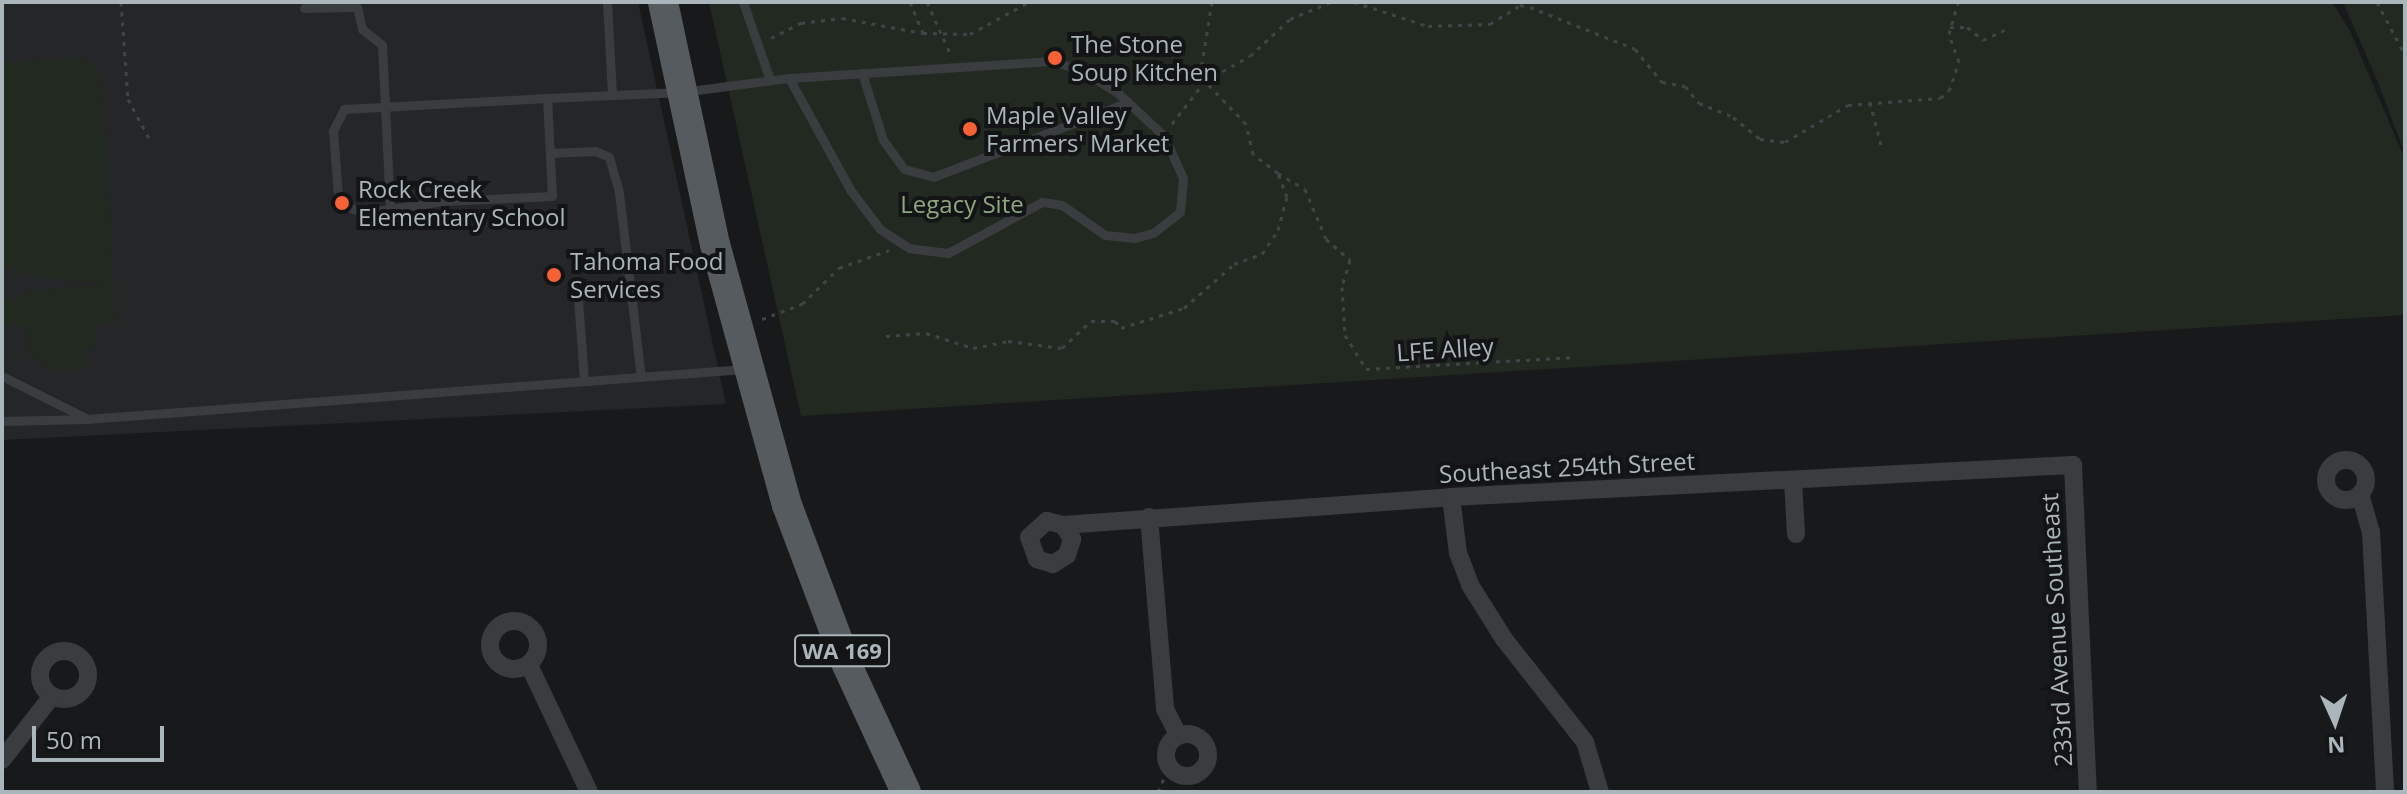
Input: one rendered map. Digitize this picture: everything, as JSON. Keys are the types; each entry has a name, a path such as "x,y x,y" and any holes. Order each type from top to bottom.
{"main road":[{"name":"WA 169","path":"663,2 747,369 798,534 847,665 906,792"}],"street":[{"name":"Southeast 254th Street","path":"1063,525 1451,497 2073,465"},
{"name":"233rd Avenue Southeast","path":"2073,465 2088,792"},
{"path":"1793,480 1796,534"},
{"path":"2360,494 2371,532 2385,792"},
{"path":"1451,497 1458,553 1470,585 1585,742 1600,792"},
{"path":"1149,517 1165,709 1178,735"},
{"path":"529,665 589,792"},
{"path":"2,760 52,696"},
{"path":"1178,735 1201,739 1207,762 1188,776 1169,766 1167,747 1178,735"}],"lane":[{"path":"607,2 612,95"},
{"path":"743,2 770,80"},
{"path":"304,8 357,7 362,29 382,45 390,207"},
{"path":"547,98 552,196 390,207 364,213 343,205 333,131 344,109 547,98 682,92 789,78 1052,61 1079,69 1128,102 1164,136 1175,154 1185,196 1180,212 1153,233 1105,235 1062,205 1042,202 948,253 909,248 880,229 851,191 789,78"},
{"path":"862,73 883,140 904,169 933,177 1128,102"},
{"path":"550,153 595,151 609,157 619,193 641,377"},
{"path":"577,285 584,381"},
{"path":"2,421 87,419 747,369"},
{"path":"2,376 87,419"}],"path":[{"path":"121,2 128,99 150,140"},
{"path":"910,2 923,33"},
{"path":"927,2 956,68"},
{"path":"758,46 819,19 842,18 941,35 982,31 1029,2"},
{"path":"1040,2 1076,2"},
{"path":"886,336 926,333 973,348 1008,341 1056,348 1069,345 1091,321 1115,321 1121,328 1184,308 1234,264 1267,250 1287,197 1278,173 1258,162 1246,124 1205,81 1201,69 1212,2"},
{"path":"1164,136 1205,81 1250,56 1290,19 1331,2"},
{"path":"1354,2 1428,26 1490,24 1525,2"},
{"path":"1518,4 1635,49 1662,82 1685,86 1699,103 1733,117 1760,139 1785,142 1848,105 1940,98 1949,91 1959,62 1950,27 1958,2"},
{"path":"2377,2 2405,55"},
{"path":"1950,27 1967,27 1983,40 2009,28"},
{"path":"1870,102 1881,145"},
{"name":"LFE Alley","path":"1278,173 1305,189 1326,239 1350,260 1342,287 1345,335 1366,369 1572,357"},
{"path":"736,327 802,304 839,268 909,248"},
{"path":"1158,792 1169,766"}],"shaded area":[{"name":"Rock Creek Elementary School","path":"2,2 638,2 726,404 2,440"}],"green space":[{"name":"Legacy Site","path":"709,2 2332,2 2350,31 2405,159 2405,315 801,416"},
{"path":"2343,2 2405,2 2405,154 2377,80"},
{"path":"80,58 95,66 103,88 115,323 94,325 96,348 86,349 88,368 55,371 28,353 25,326 2,323 2,300 23,298 23,292 106,284 30,276 2,266 2,62"}],"place":[{"name":"The Stone Soup Kitchen","path":"1055,58"},
{"name":"Maple Valley Farmers' Market","path":"970,129"},
{"name":"Rock Creek Elementary School","path":"342,203"},
{"name":"Tahoma Food Services","path":"554,275"}]}
